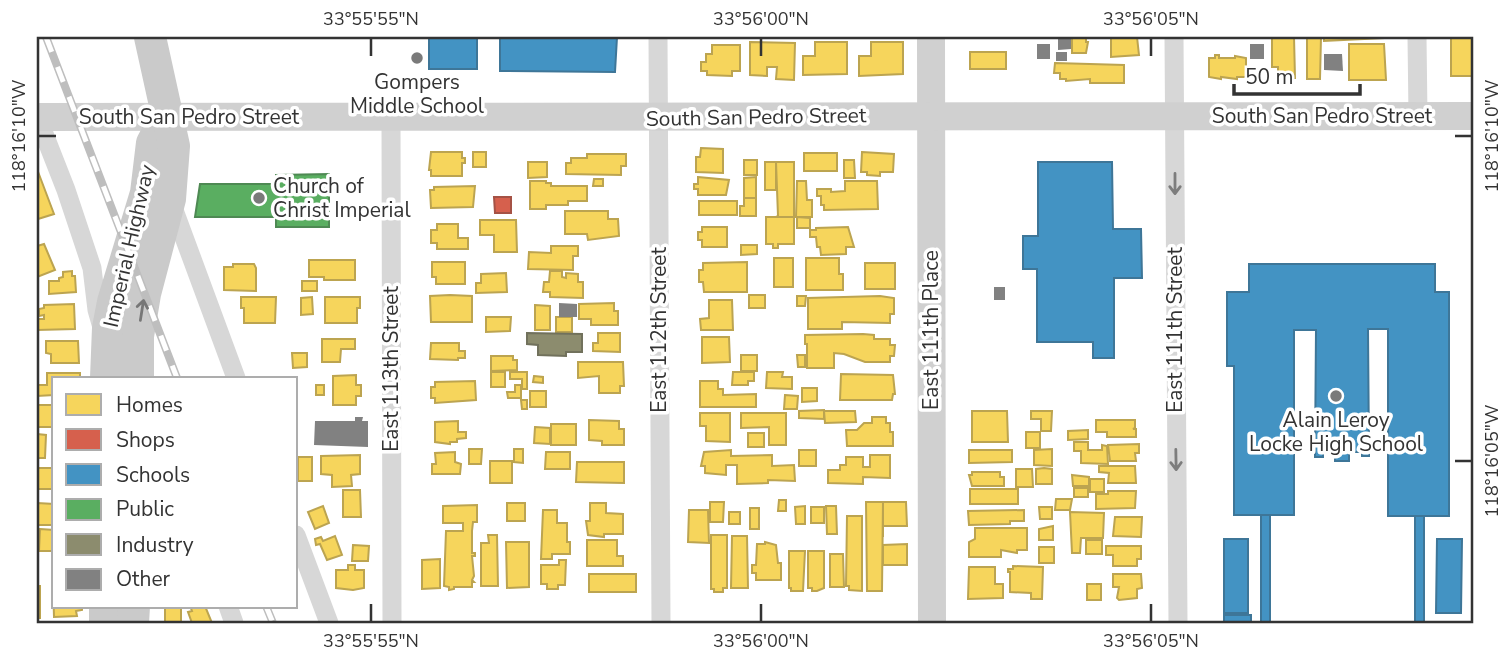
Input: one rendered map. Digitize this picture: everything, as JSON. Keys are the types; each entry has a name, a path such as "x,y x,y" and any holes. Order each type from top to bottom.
{"main road":[{"name":"Imperial Highway","path":"138,377 138,336 145,294 170,199 174,146 150,37"},
{"name":"Imperial Highway","path":"108,364 113,302 146,193 152,143 166,117"}],"street":[{"name":"East 112th Street","path":"659,37 661,623"},
{"name":"East 111th Place","path":"931,37 932,623"},
{"name":"East 111th Street","path":"1174,37 1178,623"},
{"path":"1417,37 1418,116"},
{"name":"South San Pedro Street","path":"37,116 1474,116"},
{"path":"37,116 92,268 108,364"},
{"name":"East 113th Street","path":"391,116 392,623"},
{"path":"170,199 236,377"},
{"path":"298,540 329,623"}],"building: Homes":[{"path":"1072,37 1086,37 1086,53 1072,53"},
{"path":"1111,37 1137,37 1139,55 1111,57"},
{"path":"1272,37 1294,37 1295,78 1292,78 1292,83 1278,83 1278,67 1272,67"},
{"path":"1307,37 1321,37 1320,79 1307,79"},
{"path":"1324,37 1384,37 1384,38 1324,41"},
{"path":"1451,37 1474,37 1474,76 1451,76"},
{"path":"750,42 795,43 794,80 776,79 777,67 767,67 767,76 750,75"},
{"path":"815,42 847,42 847,74 803,75 803,56 815,56"},
{"path":"871,42 903,42 903,74 859,76 859,56 871,56"},
{"path":"1349,44 1384,44 1386,80 1349,80"},
{"path":"712,45 740,45 740,71 732,71 732,76 707,75 707,71 701,71 701,62 706,62 706,54 712,54"},
{"path":"970,52 1006,52 1006,69 970,69"},
{"path":"1215,55 1219,55 1219,58 1246,58 1246,77 1209,77 1209,58 1215,58"},
{"path":"1055,63 1124,65 1124,83 1090,83 1090,79 1066,81 1060,79 1060,73 1054,73"},
{"path":"701,148 723,149 723,173 696,172 696,157 700,157"},
{"path":"431,152 462,152 465,163 462,163 462,176 431,176"},
{"path":"473,152 486,152 486,167 473,167"},
{"path":"862,152 894,154 893,172 880,172 880,176 861,172"},
{"path":"804,153 837,153 837,171 804,171"},
{"path":"587,154 626,154 626,166 621,166 621,175 566,174 566,163 571,163 571,158 587,158"},
{"path":"744,160 757,160 757,175 744,175"},
{"path":"844,160 854,160 855,178 844,178"},
{"path":"528,162 547,162 547,177 528,178"},
{"path":"765,162 776,162 776,190 765,190"},
{"path":"776,162 794,162 794,217 776,217"},
{"path":"37,169 54,214 38,219 37,217"},
{"path":"698,177 729,180 726,195 698,195 694,184 698,184"},
{"path":"756,177 756,198 744,198 744,178"},
{"path":"594,179 603,179 603,186 593,186"},
{"path":"530,181 546,181 551,183 551,186 587,186 587,201 568,201 568,205 546,205 546,209 530,209"},
{"path":"797,181 806,181 807,200 812,200 812,217 796,217"},
{"path":"845,181 877,181 878,209 824,210 821,196 817,196 817,189 845,191"},
{"path":"475,186 473,207 431,208 430,190 434,190 434,187"},
{"path":"744,198 756,198 756,216 740,216 740,206 744,206"},
{"path":"699,201 737,201 737,215 699,215"},
{"path":"565,211 608,211 608,219 618,219 619,236 588,240 587,234 565,234"},
{"path":"766,217 794,217 794,244 778,244 778,248 773,248 773,244 766,244"},
{"path":"797,217 810,218 810,228 797,228"},
{"path":"480,220 516,220 517,252 494,252 494,235 480,235"},
{"path":"437,224 458,224 458,238 468,238 468,249 437,249 437,243 431,243 431,230 437,230"},
{"path":"702,227 727,227 727,247 702,247 698,232 702,232"},
{"path":"848,227 854,247 846,247 846,254 821,255 816,237 810,237 810,230 816,228"},
{"path":"44,244 55,270 37,277 37,246"},
{"path":"741,245 757,245 757,254 741,255"},
{"path":"551,246 578,246 578,256 573,256 573,270 528,269 529,252 551,253"},
{"path":"774,258 793,258 793,287 774,287"},
{"path":"806,258 839,258 843,290 806,290"},
{"path":"309,260 355,260 355,280 309,277"},
{"path":"432,262 465,262 465,284 436,284 436,277 432,277"},
{"path":"747,262 747,292 704,292 703,282 699,282 699,270 703,270 703,263"},
{"path":"865,263 895,263 895,289 865,289"},
{"path":"233,264 254,264 256,291 224,290 224,267 233,267"},
{"path":"72,271 76,292 49,294 49,281 59,281 63,272"},
{"path":"550,271 562,271 562,277 566,278 566,273 578,274 578,282 583,282 583,298 550,297 550,292 543,292 544,282 549,282"},
{"path":"506,273 507,292 476,293 476,283 481,283 481,274"},
{"path":"302,281 317,281 317,291 302,291"},
{"path":"749,295 765,295 765,308 749,308"},
{"path":"430,296 472,296 472,322 431,322"},
{"path":"797,296 806,296 805,306 797,306"},
{"path":"241,297 276,297 275,323 244,323"},
{"path":"312,297 313,314 301,315 301,298"},
{"path":"325,297 360,297 357,323 325,323"},
{"path":"808,298 894,298 894,314 890,314 890,323 842,322 842,329 808,329"},
{"path":"709,300 732,300 733,330 701,330 700,319 709,318"},
{"path":"614,303 614,311 618,311 618,325 591,325 591,319 579,319 579,304"},
{"path":"74,304 75,329 37,330 37,319 44,319 44,315 39,316 39,309 44,308 44,305"},
{"path":"535,305 550,306 550,330 535,330"},
{"path":"486,317 511,317 510,331 486,332"},
{"path":"556,317 572,317 572,332 556,332"},
{"path":"598,333 620,333 620,352 593,351 593,343 598,343"},
{"path":"805,335 874,335 874,339 890,339 890,345 895,345 894,356 890,356 890,362 865,362 834,353 834,368 807,368"},
{"path":"702,337 729,337 730,362 702,363"},
{"path":"322,339 355,339 355,349 341,349 340,362 322,362"},
{"path":"46,341 78,341 79,363 51,363 51,354 46,353"},
{"path":"431,343 459,343 459,351 465,351 465,358 430,359"},
{"path":"292,353 307,353 307,367 293,368"},
{"path":"741,355 757,355 757,371 741,371"},
{"path":"797,355 805,355 805,367 798,367"},
{"path":"491,356 513,356 513,360 517,360 517,370 491,371"},
{"path":"578,362 623,362 624,386 620,386 620,393 599,393 599,376 578,378"},
{"path":"491,372 505,372 505,387 491,387"},
{"path":"510,372 527,372 527,389 522,389 522,379 510,379"},
{"path":"733,372 754,372 754,381 748,381 748,385 732,385"},
{"path":"767,372 783,372 782,377 792,377 792,389 766,388"},
{"path":"47,373 80,373 80,377 52,377 52,395 37,396 37,385 47,385"},
{"path":"841,374 893,375 895,394 892,400 840,400"},
{"path":"356,375 356,385 361,385 361,396 356,396 356,405 333,405 333,376"},
{"path":"534,376 543,377 543,383 533,382"},
{"path":"475,381 476,400 435,403 435,398 431,398 431,387 435,387 435,382"},
{"path":"700,381 718,381 718,389 723,389 723,395 756,394 756,407 700,407"},
{"path":"316,385 324,385 324,395 316,395"},
{"path":"515,385 521,385 521,398 508,398 507,392 515,392"},
{"path":"802,388 817,388 817,401 802,402"},
{"path":"530,391 546,391 546,407 530,407"},
{"path":"785,395 798,396 797,409 784,409"},
{"path":"521,400 527,400 527,409 522,409"},
{"path":"37,405 52,405 52,427 37,427"},
{"path":"824,410 824,419 799,418 799,411"},
{"path":"824,411 855,411 856,422 825,423"},
{"path":"972,411 1007,411 1008,442 972,442"},
{"path":"1031,411 1052,411 1051,431 1041,431 1041,419 1031,419"},
{"path":"700,413 730,413 730,442 706,441 706,426 700,426"},
{"path":"741,413 786,413 786,445 769,445 769,427 741,428"},
{"path":"872,417 886,417 886,423 890,423 890,432 893,432 893,446 847,446 846,430 857,430 864,423 872,423"},
{"path":"589,420 619,421 619,429 624,429 624,445 602,445 602,441 589,440"},
{"path":"1096,420 1135,420 1133,429 1136,429 1136,437 1107,437 1107,432 1096,432"},
{"path":"458,421 458,432 466,432 466,438 457,439 457,442 450,444 435,442 435,422"},
{"path":"551,424 576,424 576,445 551,445"},
{"path":"535,427 550,428 550,444 534,443"},
{"path":"1088,430 1088,439 1068,440 1068,431"},
{"path":"1026,432 1040,432 1040,448 1026,448"},
{"path":"748,433 764,433 764,447 748,447"},
{"path":"37,434 46,435 45,458 37,458"},
{"path":"1074,442 1088,442 1088,450 1102,450 1102,445 1107,446 1108,464 1081,463 1081,451 1074,451"},
{"path":"1139,444 1139,453 1135,453 1136,461 1110,461 1108,445"},
{"path":"469,449 482,449 481,464 469,464"},
{"path":"514,449 523,449 523,463 514,462"},
{"path":"1052,449 1052,466 1034,465 1034,450"},
{"path":"731,450 731,456 772,455 772,466 794,465 795,481 768,480 768,483 737,484 737,465 726,465 726,475 705,473 705,466 701,466 704,452"},
{"path":"799,450 816,450 816,466 799,466"},
{"path":"969,450 1012,450 1012,462 969,463"},
{"path":"455,452 455,462 461,464 460,474 432,474 432,464 436,464 435,453"},
{"path":"546,452 570,452 570,469 545,469"},
{"path":"360,455 360,474 351,475 352,486 332,487 332,475 321,474 321,456"},
{"path":"870,455 890,455 890,478 863,477 863,484 828,483 828,470 840,470 840,465 846,465 846,457 863,457 863,467 870,467"},
{"path":"298,457 312,457 312,481 298,481"},
{"path":"490,461 512,461 512,483 490,483"},
{"path":"577,462 624,462 624,483 576,482"},
{"path":"1099,466 1135,466 1136,483 1108,483 1109,473 1099,472"},
{"path":"37,468 52,468 52,489 37,489"},
{"path":"1016,469 1032,469 1033,487 1016,487"},
{"path":"1036,469 1052,469 1052,484 1036,484"},
{"path":"972,472 1000,472 1000,477 1004,477 1004,486 972,486 969,475 972,475"},
{"path":"1072,475 1089,477 1089,486 1073,486"},
{"path":"1090,479 1104,479 1104,492 1090,492"},
{"path":"1074,488 1088,488 1088,497 1074,497"},
{"path":"970,489 1018,489 1018,504 970,504"},
{"path":"343,490 360,490 361,517 343,517"},
{"path":"1108,491 1136,491 1135,508 1096,509 1096,494 1108,494"},
{"path":"1056,499 1072,499 1070,510 1055,510"},
{"path":"779,500 786,500 786,511 778,511"},
{"path":"710,502 724,502 723,522 710,522"},
{"path":"866,502 883,502 882,591 867,591"},
{"path":"883,502 906,502 907,526 883,526"},
{"path":"37,503 52,504 52,525 37,525"},
{"path":"507,503 525,503 525,521 507,521"},
{"path":"590,503 606,503 606,513 623,514 623,534 604,534 604,537 588,535 586,521 590,521"},
{"path":"477,505 477,522 473,522 472,531 472,553 475,553 475,556 472,556 474,582 472,587 454,587 449,590 449,587 444,586 446,531 463,531 463,523 443,523 443,506"},
{"path":"323,506 329,523 315,529 308,512"},
{"path":"805,506 805,524 796,524 795,507"},
{"path":"826,506 836,506 837,534 827,534"},
{"path":"811,507 824,507 824,523 811,523"},
{"path":"1039,507 1052,507 1052,519 1040,519"},
{"path":"750,508 759,508 759,529 750,529"},
{"path":"543,510 557,510 557,523 567,523 570,554 552,554 552,559 541,559"},
{"path":"689,510 708,510 709,543 688,542"},
{"path":"1024,510 1024,521 969,525 968,511"},
{"path":"729,512 740,512 740,524 729,524"},
{"path":"1070,512 1104,513 1103,538 1081,538 1080,553 1072,553"},
{"path":"847,516 862,516 862,591 849,590 849,586 846,586"},
{"path":"1115,517 1142,517 1141,537 1113,536"},
{"path":"1053,526 1053,540 1039,540 1039,529"},
{"path":"975,528 1027,528 1027,550 1017,550 1017,553 1001,550 1001,557 969,557 969,542 975,539"},
{"path":"40,529 52,530 52,551 39,551"},
{"path":"488,535 497,535 498,586 481,586 481,543 489,543"},
{"path":"711,535 727,535 727,588 723,588 723,592 714,592 714,589 711,589"},
{"path":"335,536 342,555 327,560 320,544 316,545 315,539 321,537 323,541"},
{"path":"732,536 747,536 748,588 731,588"},
{"path":"587,540 617,540 617,556 623,556 623,566 587,566"},
{"path":"1086,540 1102,540 1102,554 1086,554"},
{"path":"506,542 529,542 529,587 507,588"},
{"path":"765,542 776,545 778,563 781,563 781,580 756,580 756,573 752,573 752,565 756,565 757,544"},
{"path":"907,544 907,565 883,565 883,545"},
{"path":"353,545 369,546 368,561 352,561"},
{"path":"1106,546 1141,546 1141,559 1137,559 1137,566 1113,566 1113,555 1106,555"},
{"path":"1039,547 1054,547 1054,563 1039,563"},
{"path":"789,551 805,551 803,591 791,591 789,588"},
{"path":"808,551 824,551 824,588 817,591 808,588"},
{"path":"830,554 843,554 844,587 830,587"},
{"path":"440,559 440,588 422,589 422,560"},
{"path":"559,560 566,560 565,585 558,585 558,589 547,589 547,584 541,584 541,565 559,565"},
{"path":"348,565 355,565 355,570 364,570 364,588 336,588 336,570 348,570"},
{"path":"1013,566 1043,567 1042,599 1031,599 1031,593 1010,592 1008,569 1013,569"},
{"path":"969,567 995,567 995,584 1003,584 1003,598 968,599"},
{"path":"589,574 636,574 636,592 589,592"},
{"path":"1113,574 1141,574 1142,588 1137,589 1137,598 1117,598 1119,587 1113,587"},
{"path":"1087,584 1101,584 1101,600 1087,600"},
{"path":"37,586 40,586 40,618 37,618"},
{"path":"54,608 82,608 76,611 77,616 54,617"},
{"path":"165,608 181,608 181,623 165,623"},
{"path":"191,608 206,608 212,623 192,623 188,612 192,611"}],"building: Shops":[{"path":"494,197 511,197 511,213 495,213"}],"building: Schools":[{"path":"429,37 477,37 477,69 429,69"},
{"path":"500,37 617,37 615,72 500,71"},
{"path":"1038,162 1112,162 1113,229 1141,229 1142,278 1114,278 1114,358 1093,358 1093,342 1037,342 1037,269 1023,269 1023,236 1038,236"},
{"path":"1249,264 1435,264 1435,292 1449,292 1449,516 1388,516 1388,329 1368,329 1369,456 1362,456 1362,452 1349,452 1349,461 1335,461 1335,452 1323,452 1323,457 1315,457 1316,330 1294,330 1294,515 1234,515 1234,366 1227,366 1227,292 1249,292"},
{"path":"1261,515 1270,515 1270,623 1261,623"},
{"path":"1415,516 1424,516 1424,623 1415,623"},
{"path":"1224,539 1248,539 1248,613 1224,613"},
{"path":"1437,539 1462,539 1461,613 1436,613"},
{"path":"1224,615 1251,615 1251,623 1224,623"}],"building: Public":[{"path":"329,174 329,227 276,227 276,217 195,217 200,184 276,184 276,175"}],"building: Industry":[{"path":"527,333 582,334 582,352 566,352 566,356 538,355 538,345 527,344"}],"building: Other":[{"path":"1058,37 1071,37 1071,49 1058,50"},
{"path":"1037,44 1050,44 1050,59 1037,59"},
{"path":"1250,44 1264,44 1264,59 1250,59"},
{"path":"1056,52 1067,52 1067,61 1056,61"},
{"path":"1324,54 1342,54 1343,71 1324,70"},
{"path":"994,287 1005,287 1005,300 994,300"},
{"path":"559,303 577,304 577,317 559,317"},
{"path":"355,417 363,417 362,421 368,421 368,447 314,445 315,421 355,421"}],"railway":[{"path":"46,37 177,377"},
{"path":"267,608 273,623"}],"place":[{"name":"Gompers Middle School","path":"417,58"},
{"name":"Church of Christ Imperial","path":"259,198"},
{"name":"Alain Leroy Locke High School","path":"1336,396"}]}
